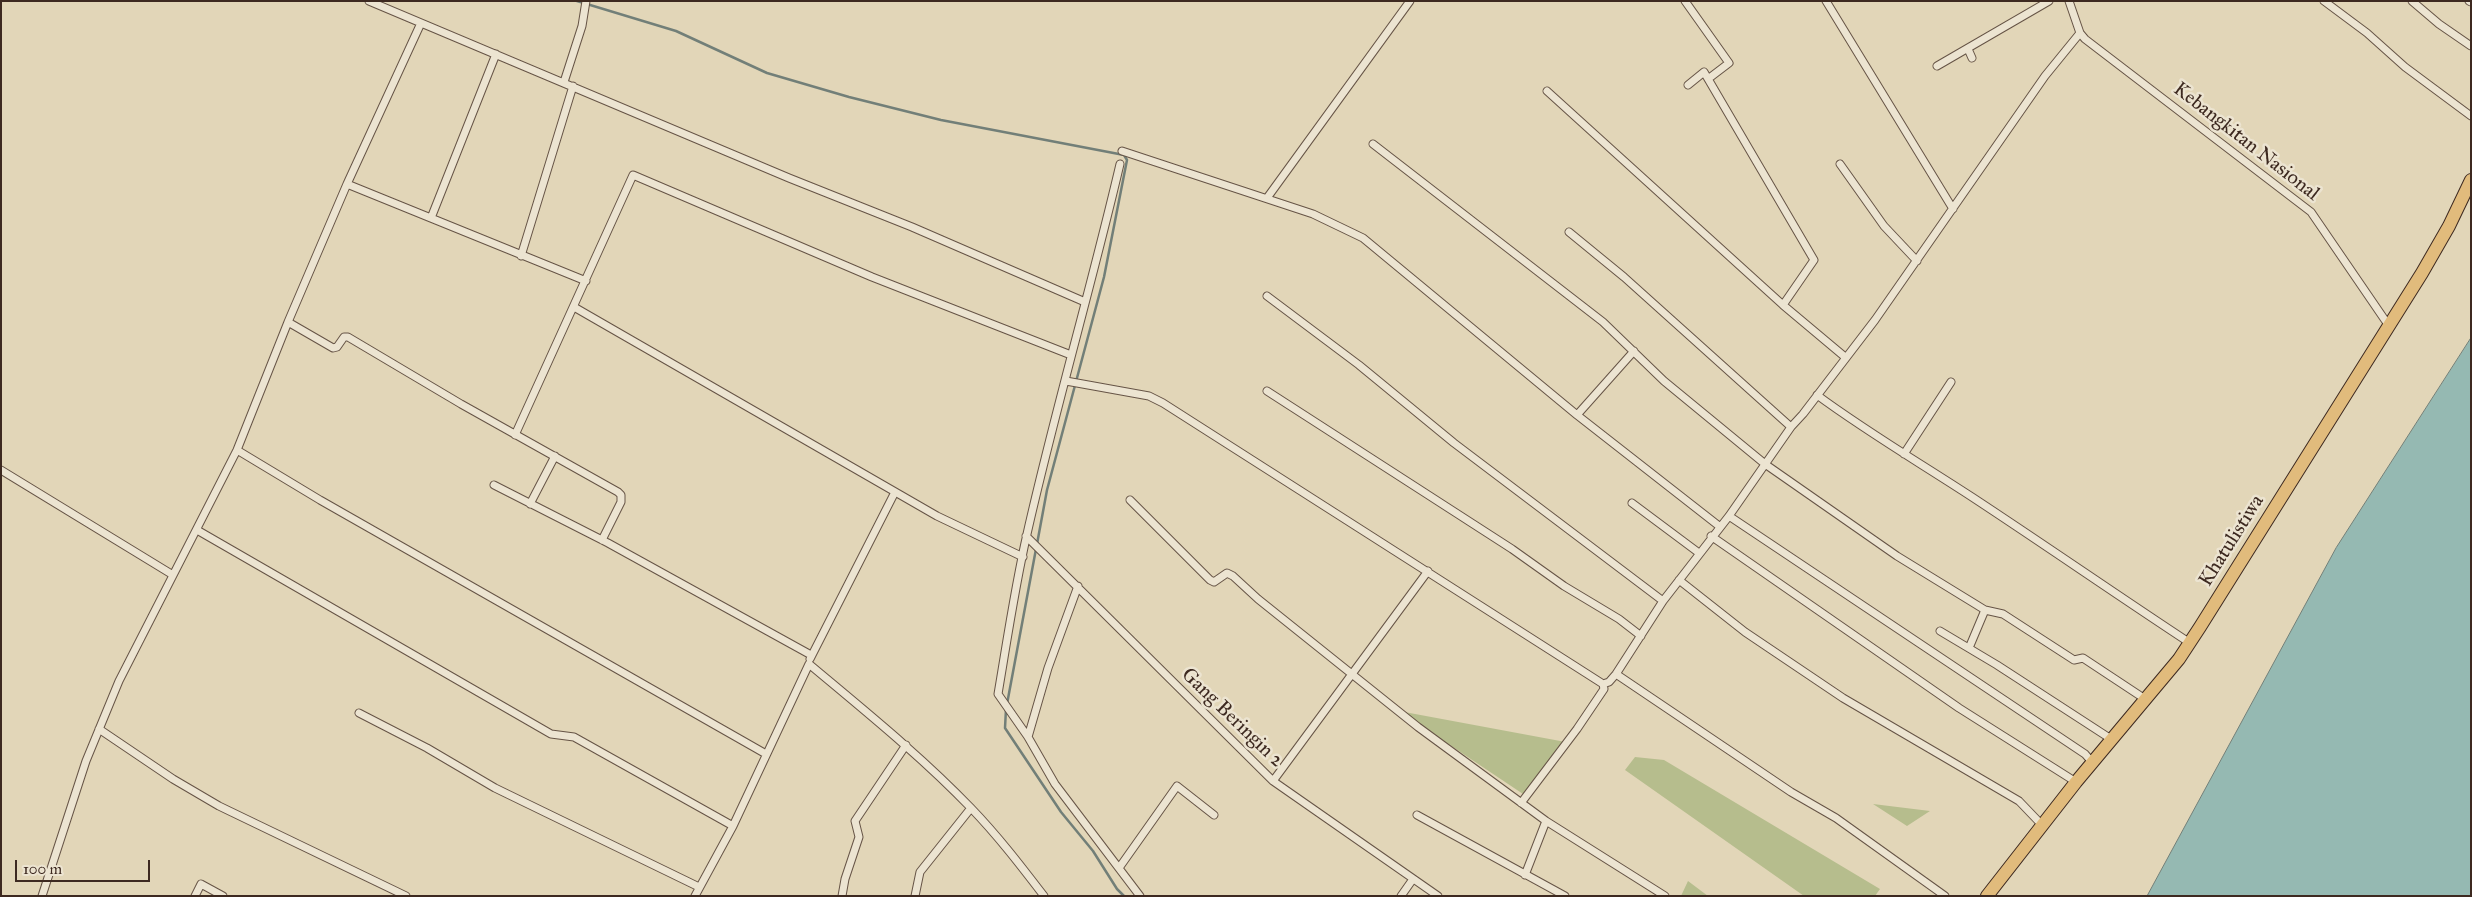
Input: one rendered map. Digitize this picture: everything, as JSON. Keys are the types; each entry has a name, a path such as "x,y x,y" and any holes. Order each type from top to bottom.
{"highway":[{"name":"Khatulistiwa","path":"1988,896 2076,782 2190,643 2389,326 2449,226 2471,180"}],"street":[{"path":"369,1 789,178 912,227 1085,302"},
{"path":"1267,198 1410,1"},
{"path":"1686,1 1729,63 1708,79"},
{"path":"1826,1 1953,209"},
{"path":"1937,66 2050,1"},
{"name":"Kebangkitan Nasional","path":"2069,1 2080,33 2092,45 2311,212 2389,326"},
{"path":"2324,1 2367,33 2405,67 2471,116"},
{"path":"2412,1 2439,24 2471,46"},
{"path":"564,82 586,5"},
{"path":"42,896 67,816 98,730 126,667 236,450 347,184 422,23"},
{"path":"1603,684 1609,682 1616,674 1663,601 1711,536 1729,516 1790,426 1803,414 1845,357 1876,320 2045,76 2080,33"},
{"path":"1968,49 1972,58"},
{"path":"431,218 496,54"},
{"path":"1688,85 1704,72 1814,260 1783,305"},
{"path":"521,256 573,86"},
{"path":"1547,90 1783,305 1845,357"},
{"path":"1374,144 1589,310 1664,381 1765,464 1897,556 1985,610 2003,614 2074,660 2083,658 2144,699"},
{"path":"1122,151 1313,214 1376,246 1577,415 1719,526"},
{"path":"1120,164 1100,248 1070,355 1068,382 1030,538 1023,557 999,698 1013,713 1056,784 1140,896"},
{"path":"1840,164 1884,226 1917,261"},
{"path":"515,435 633,175 872,277 1070,355"},
{"path":"347,184 586,281"},
{"path":"1569,232 1624,277 1790,426"},
{"path":"1267,296 1359,365 1454,443 1663,601"},
{"path":"574,307 936,516 1023,557"},
{"path":"288,322 333,348 337,347 344,337 348,337 621,495 621,502 602,540"},
{"path":"1577,415 1634,351"},
{"path":"1068,382 1149,396 1163,403 1603,684"},
{"path":"1904,454 1951,382"},
{"path":"1268,391 1512,549 1564,586 1618,619 1640,636"},
{"path":"1817,395 2190,643"},
{"path":"236,450 320,500 766,754"},
{"path":"530,504 555,456"},
{"path":"1,470 173,575"},
{"path":"494,485 602,540 811,655"},
{"path":"695,896 733,826 809,664 811,655 895,492"},
{"path":"1130,500 1210,580 1214,582 1227,573 1233,576 1258,599 1418,728 1546,821 1665,896"},
{"path":"1632,503 1699,553"},
{"path":"1729,516 2085,754 2092,762"},
{"path":"197,530 551,734 574,737 733,826"},
{"path":"1711,536 1959,708 2076,782"},
{"name":"Gang Beringin 2","path":"1030,538 1273,781 1438,896"},
{"path":"1273,781 1428,571"},
{"path":"1679,580 1752,637 1842,698 2020,801 2042,825"},
{"path":"1028,737 1048,668 1078,586"},
{"path":"1969,648 1985,610"},
{"path":"1940,631 2111,739"},
{"path":"809,664 906,745 971,808 1000,840 1044,896"},
{"path":"1616,674 1791,792 1836,818 1945,896"},
{"path":"1521,803 1578,729 1604,689 1603,684"},
{"path":"359,714 427,748 495,788 699,887"},
{"path":"98,730 173,779 219,806 406,896"},
{"path":"842,896 844,879 859,837 855,821 906,745"},
{"path":"1119,868 1177,786 1214,815"},
{"path":"915,896 920,872 971,808"},
{"path":"1417,815 1565,896"},
{"path":"1525,875 1546,821"},
{"path":"1401,896 1413,879"},
{"path":"196,896 201,884 223,896"}],"green space":[{"path":"1399,711 1571,743 1529,798"},
{"path":"1635,757 1664,760 1880,889 1875,896 1804,896 1625,770"},
{"path":"1873,804 1930,811 1907,826"},
{"path":"1688,881 1708,896 1681,896"}],"water":[{"path":"2471,338 2471,896 2147,896 2336,548"}],"waterway":[{"path":"577,1 676,31 767,73 849,97 941,120 1124,155 1127,160 1104,277 1047,490 1037,544"},
{"path":"1007,704 1036,549"},
{"path":"1006,709 1005,728 1061,812 1093,851 1117,889 1124,896"}]}
